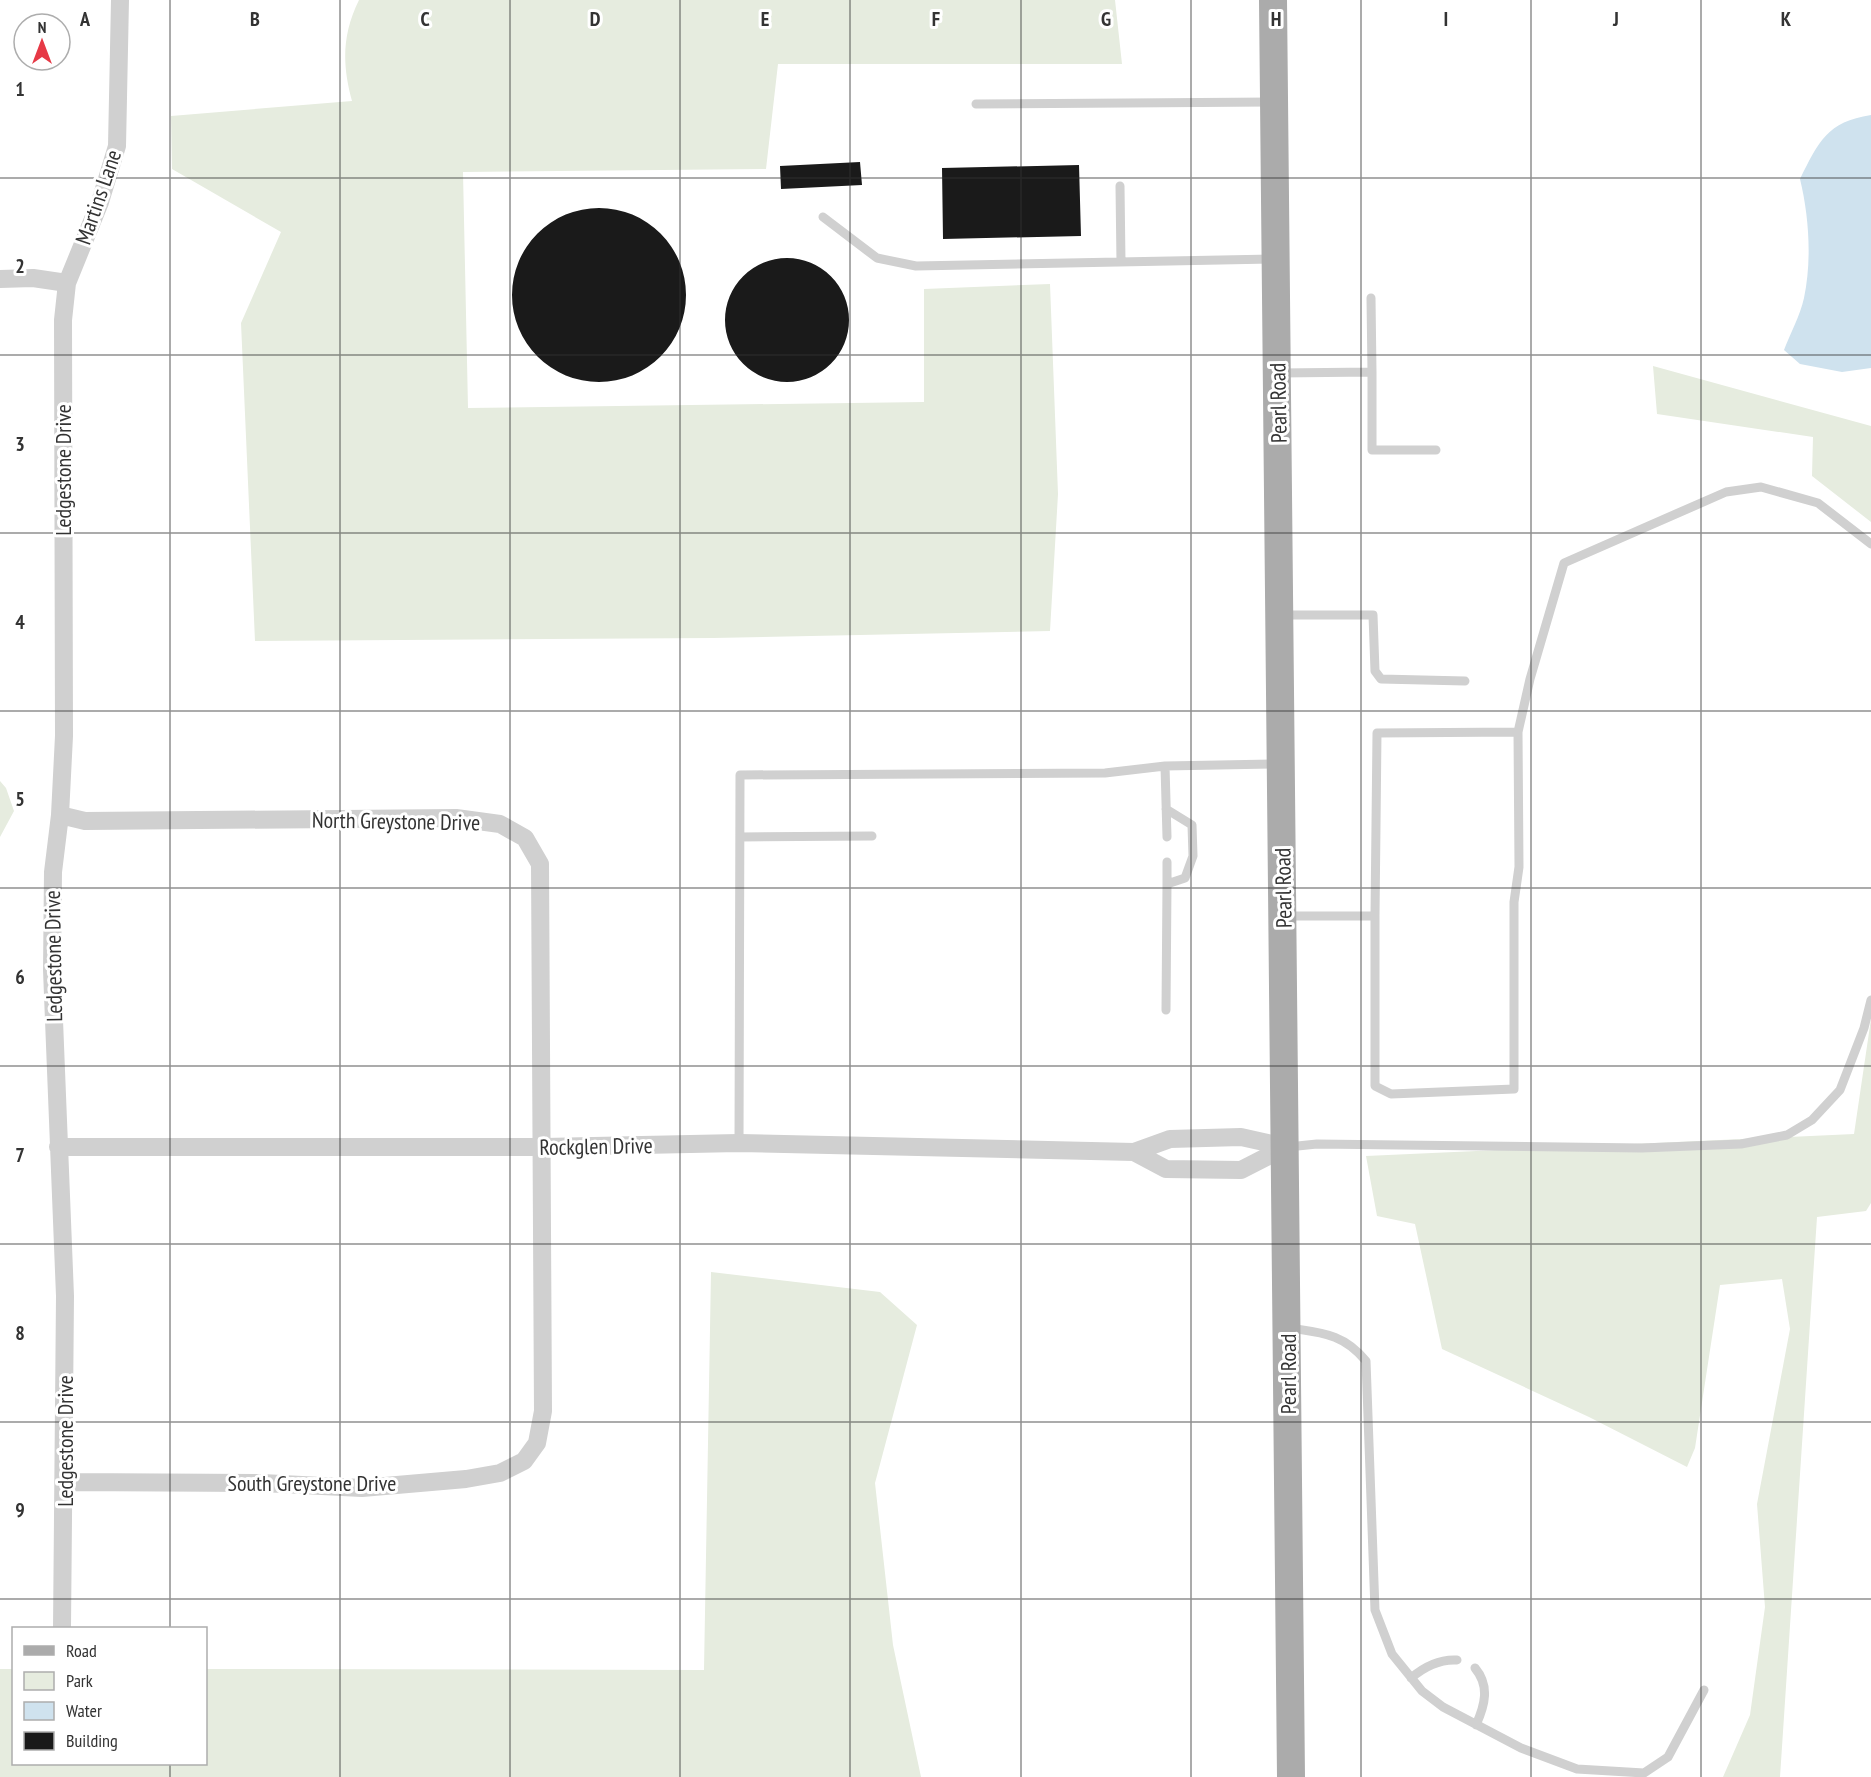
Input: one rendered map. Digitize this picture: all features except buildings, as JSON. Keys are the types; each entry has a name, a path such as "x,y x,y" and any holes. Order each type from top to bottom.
{"main road":[{"name":"Pearl Road","path":"1273,0 1291,1777"}],"street":[{"name":"Martins Lane","path":"67,283 100,202 117,146 120,0"},
{"path":"0,279 33,278 67,283"},
{"name":"Ledgestone Drive","path":"62,1627 65,1296 52,970 53,872 60,815 64,736 63,320 67,283"},
{"name":"North Greystone Drive","path":"60,815 85,821 456,818 500,824 525,838 540,864 544,1147"},
{"name":"Rockglen Drive","path":"58,1147 544,1147 739,1143 1134,1152 1170,1139 1241,1137 1286,1147"},
{"name":"South Greystone Drive","path":"65,1482 262,1484 362,1488 466,1479 500,1473 524,1461 537,1443 543,1411 544,1147"},
{"name":"Rockglen Drive","path":"1134,1152 1166,1169 1241,1170 1286,1147"}],"lane":[{"path":"976,104 1274,102"},
{"path":"1120,186 1121,262"},
{"path":"823,217 878,258 916,267 1276,259"},
{"path":"1371,298 1372,450 1436,450"},
{"path":"1277,373 1372,372"},
{"path":"1518,732 1377,733 1375,1086 1391,1094 1514,1089 1514,902 1519,867 1518,732 1564,562 1726,492 1761,487 1818,503 1871,544"},
{"path":"1280,615 1373,615 1375,671 1381,679 1465,681"},
{"path":"739,1143 740,775 1105,773 1165,766 1282,764"},
{"path":"1165,766 1167,837"},
{"path":"1166,809 1192,825 1192,856 1185,878 1167,884"},
{"path":"740,837 872,836"},
{"path":"1166,1010 1167,862"},
{"path":"1284,916 1375,916"},
{"path":"1286,1147 1317,1144 1642,1148 1741,1144 1788,1135 1812,1120 1840,1090 1864,1028 1871,1000"},
{"path":"1288,1328 1326,1333 1353,1345 1366,1361 1369,1385 1375,1611 1392,1654 1422,1691 1443,1707 1521,1748 1577,1769 1644,1773 1668,1757 1704,1690"},
{"path":"1411,1678 1422,1669 1437,1662 1457,1660"},
{"path":"1475,1668 1483,1677 1485,1693 1483,1710 1476,1725"}],"green space":[{"path":"359,0 1115,0 1122,64 778,64 766,169 463,172 468,408 924,402 924,289 1050,284 1058,494 1050,631 713,638 255,641 241,323 281,232 172,169 171,116 352,101 346,75 345,50 349,25"},
{"path":"1653,366 1871,426 1871,522 1812,476 1813,437 1657,414"},
{"path":"0,781 6,788 14,811 0,837"},
{"path":"1871,1019 1871,1203 1866,1211 1817,1217 1780,1777 1723,1777 1750,1715 1765,1607 1757,1504 1790,1329 1782,1279 1720,1285 1695,1448 1687,1467 1589,1417 1442,1349 1415,1224 1377,1216 1366,1156 1854,1134"},
{"path":"711,1272 880,1292 917,1325 875,1483 893,1645 921,1777 0,1777 0,1669 12,1669 12,1765 207,1765 207,1669 704,1670"}],"water":[{"path":"1871,115 1871,368 1842,372 1800,364 1784,350 1802,305 1808,269 1806,208 1800,179 1826,135 1844,123"}]}
